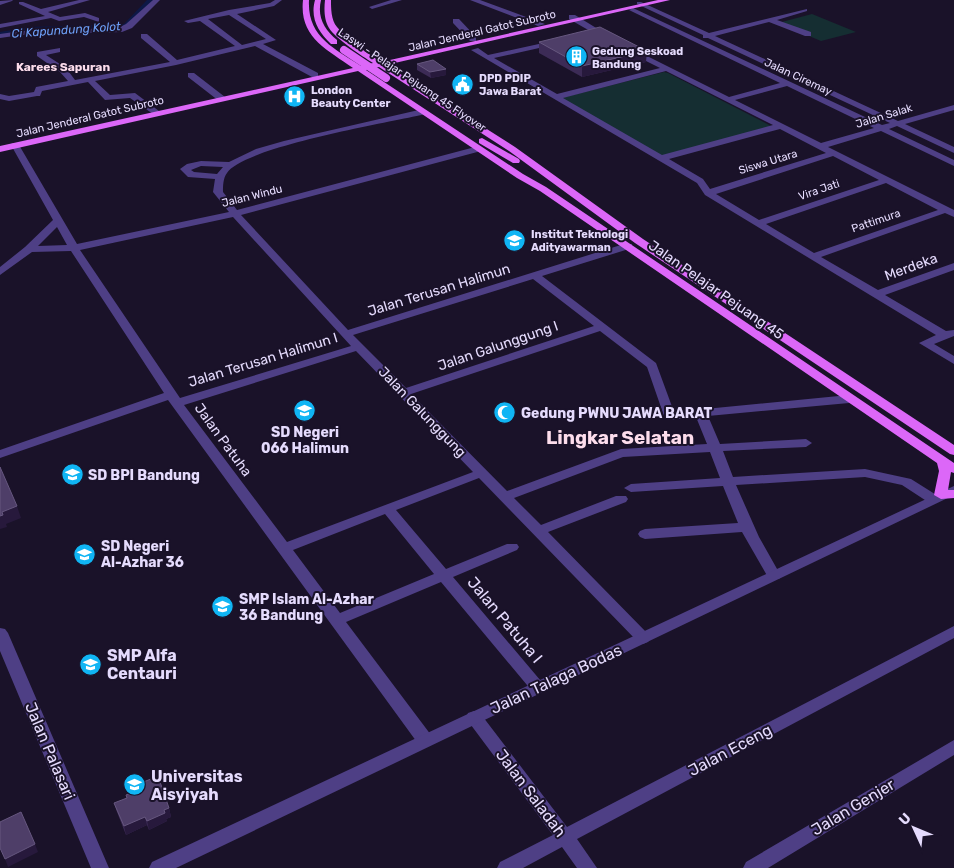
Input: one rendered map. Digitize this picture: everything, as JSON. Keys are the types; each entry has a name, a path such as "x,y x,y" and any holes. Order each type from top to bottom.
{"main road":[{"path":"306,0 305,12 312,32 343,53 335,66 320,76"},
{"name":"Laswi - Pelajar Pejuang 45 Flyover","path":"318,0 315,10 320,27 343,53 386,78 492,148 560,185"},
{"name":"Jalan Pelajar Pejuang 45","path":"328,0 328,12 332,27 362,52 512,149 640,241 954,451"},
{"name":"Jalan Jenderal Gatot Subroto","path":"0,149 645,3 667,0"},
{"name":"Jalan Jenderal Gatot Subroto","path":"405,57 541,24 574,19"},
{"path":"362,52 405,57"},
{"name":"Jalan Pelajar Pejuang 45","path":"343,53 357,68 628,246 948,466"},
{"path":"396,74 393,70 405,57"},
{"path":"320,76 347,75 374,79"},
{"name":"Laswi - Pelajar Pejuang 45 Flyover","path":"492,148 543,189"},
{"path":"945,494 945,471 948,466"}],"street":[{"path":"0,3 9,0 21,3 61,20 85,15 96,20"},
{"path":"21,3 33,0"},
{"path":"42,11 87,0"},
{"path":"0,36 21,32 119,30 134,22 157,0"},
{"path":"188,21 272,5 279,0"},
{"path":"372,7 399,0"},
{"path":"473,0 541,24"},
{"name":"Jalan Ciremay","path":"645,3 954,150"},
{"name":"Jalan Ciremay","path":"645,3 694,39 954,163"},
{"path":"234,4 238,5 242,10"},
{"path":"694,39 805,10"},
{"path":"0,96 9,99 37,94 38,89 258,45 272,40 230,12"},
{"path":"0,26 52,16"},
{"path":"201,18 242,48"},
{"path":"574,19 591,33 613,40"},
{"path":"769,19 808,34"},
{"path":"456,21 473,40"},
{"path":"144,36 176,62"},
{"path":"488,57 560,40"},
{"path":"621,44 950,212"},
{"path":"258,45 320,76"},
{"path":"58,50 40,54 63,70 74,83"},
{"path":"475,50 662,158 700,181 708,193 878,294 950,334"},
{"path":"556,97 668,68"},
{"path":"191,75 222,98"},
{"path":"90,80 108,98 132,95 156,113"},
{"path":"729,100 787,84"},
{"name":"Jalan Salak","path":"821,146 954,107"},
{"path":"230,165 200,163 185,169 191,175 220,177 230,165 255,153 279,145 423,112"},
{"path":"662,158 780,126"},
{"name":"Jalan Patuha","path":"15,145 74,248 174,399 425,740"},
{"name":"Jalan Windu","path":"29,249 74,248 235,214 478,148"},
{"name":"Siswa Utara","path":"708,193 834,153"},
{"name":"Jalan Galunggung","path":"220,177 218,192 235,214 358,347 643,638"},
{"name":"Vira Jati","path":"759,223 887,180"},
{"name":"Pattimura","path":"814,256 950,212"},
{"path":"0,272 29,249 58,220"},
{"name":"Jalan Terusan Halimun","path":"346,334 628,246"},
{"name":"Merdeka","path":"878,294 954,266"},
{"path":"535,276 652,365 668,413 675,416 849,399"},
{"name":"Jalan Galunggung I","path":"403,393 602,327"},
{"path":"950,334 925,343 954,361"},
{"name":"Jalan Terusan Halimun I","path":"174,399 358,347"},
{"path":"0,454 174,399"},
{"path":"701,414 717,449 747,527 774,576"},
{"path":"505,497 622,453 806,444"},
{"path":"284,548 481,473"},
{"path":"632,488 865,473 906,482 945,494"},
{"name":"Jalan Talaga Bodas","path":"158,868 945,494"},
{"path":"538,531 621,499"},
{"name":"Jalan Patuha I","path":"387,508 538,687"},
{"path":"645,534 747,527"},
{"name":"Jalan Patuha I","path":"337,620 512,547"},
{"name":"Jalan Eceng","path":"506,868 954,631"},
{"name":"Jalan Palasari","path":"0,633 100,868"},
{"name":"Jalan Saladah","path":"474,717 588,868"},
{"name":"Jalan Genjer","path":"752,868 954,747"}],"green space":[{"path":"812,14 856,32 821,41 778,23"},
{"path":"664,72 773,127 661,157 561,98"}],"building":[{"path":"600,27 647,51 582,66 539,42"},
{"path":"433,60 446,69 430,72 417,64"},
{"path":"0,467 17,506 2,512 3,515 0,516"},
{"path":"158,776 169,808 164,810 165,813 147,821 145,817 124,826 114,803 127,798 126,795 131,793 129,788"},
{"path":"21,812 35,844 5,859 0,848 0,822"}],"waterway":[{"name":"Ci Kapundung Kolot","path":"0,35 14,31 43,28 103,29 127,26 152,0"}],"place":[{"name":"Gedung Seskoad Bandung","path":"576,57"},
{"name":"DPD PDIP Jawa Barat","path":"463,84"},
{"name":"London Beauty Center","path":"295,96"},
{"name":"Institut Teknologi Adityawarman","path":"515,240"},
{"name":"SD Negeri 066 Halimun","path":"305,410"},
{"name":"Gedung PWNU JAWA BARAT","path":"505,413"},
{"name":"SD BPI Bandung","path":"72,475"},
{"name":"SD Negeri Al-Azhar 36","path":"85,554"},
{"name":"SMP Islam Al-Azhar 36 Bandung","path":"223,607"},
{"name":"SMP Alfa Centauri","path":"91,664"},
{"name":"Universitas Aisyiyah","path":"135,785"}],"district":[{"name":"Karees Sapuran","path":"63,67"},
{"name":"Lingkar Selatan","path":"620,437"}]}
